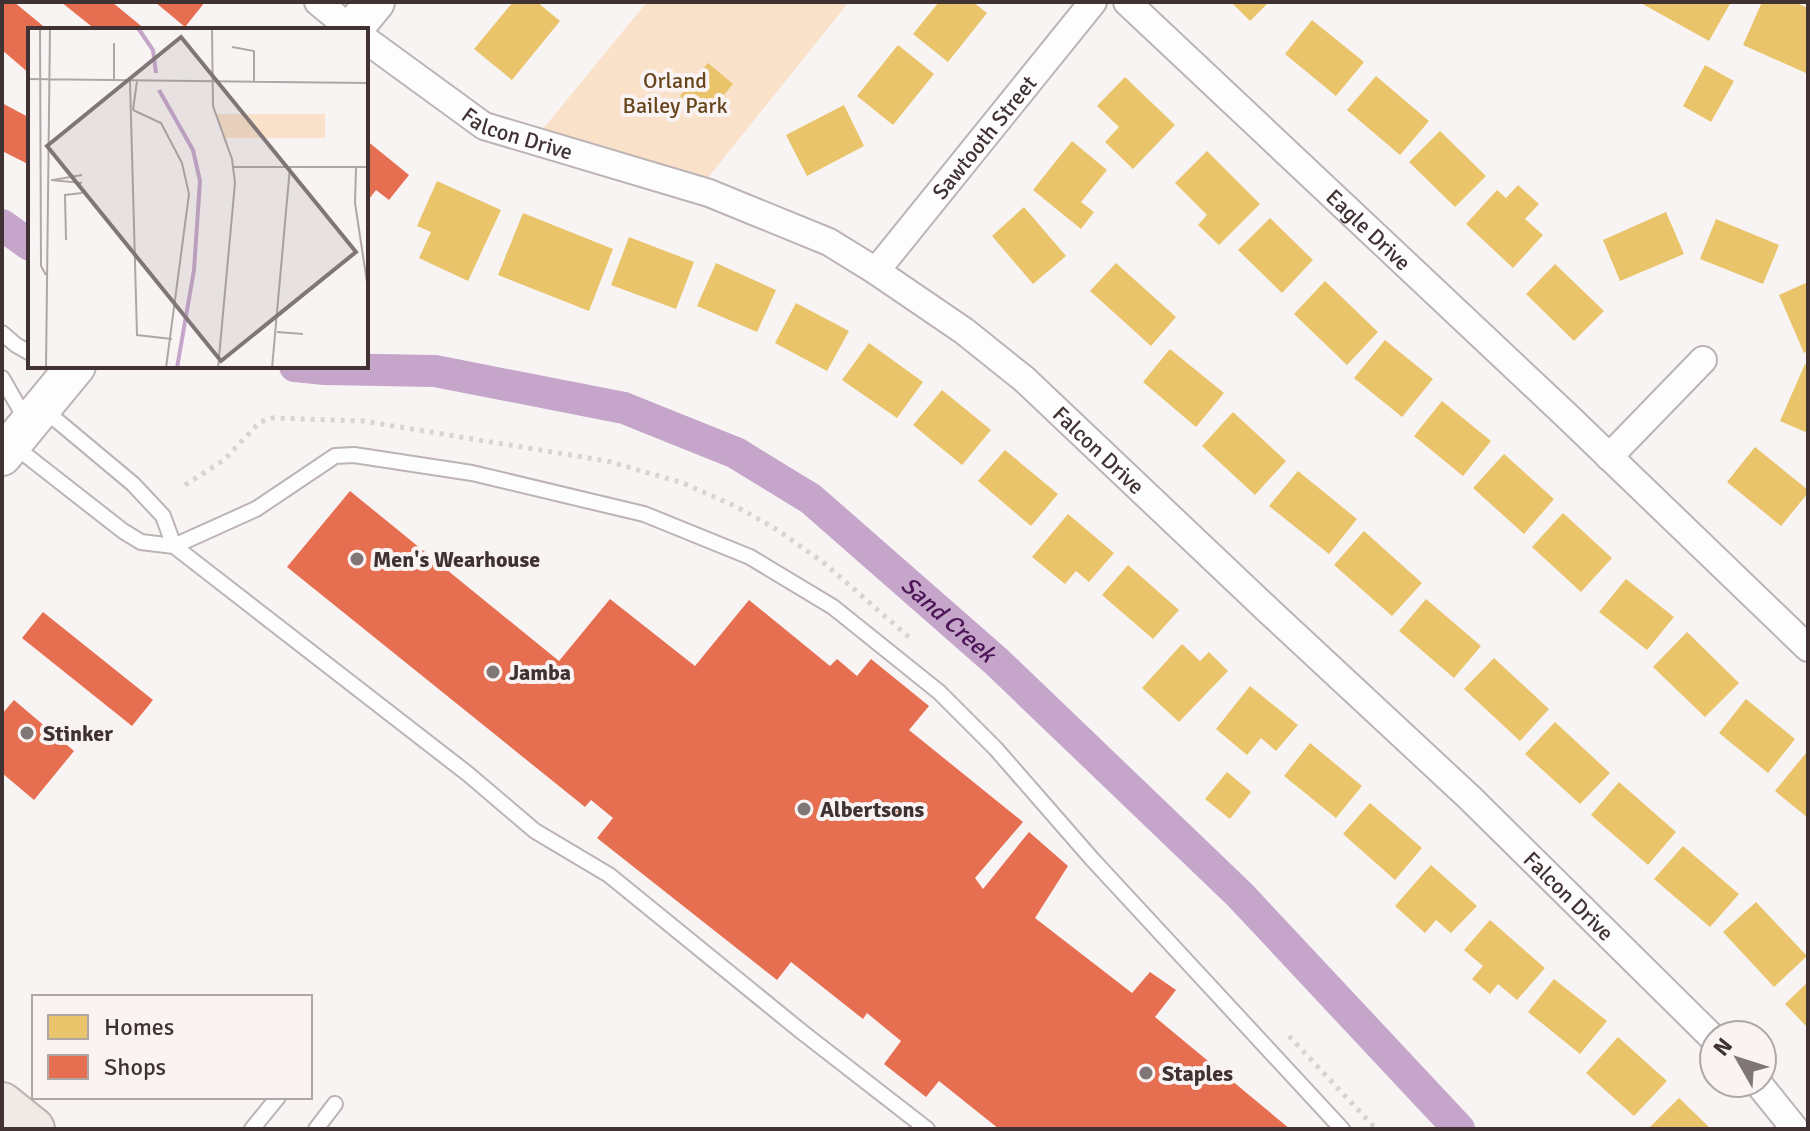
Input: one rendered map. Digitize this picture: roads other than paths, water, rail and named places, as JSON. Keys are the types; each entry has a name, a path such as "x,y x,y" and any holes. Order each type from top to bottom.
{"main road":[{"path":"354,28 375,2"},
{"path":"20,434 74,368"},
{"path":"2,1104 33,1129"}],"street":[{"path":"318,2 350,28"},
{"name":"Sawtooth Street","path":"876,271 1093,2"},
{"name":"Eagle Drive","path":"1127,2 1808,648"},
{"name":"Falcon Drive","path":"368,41 484,126 709,193 829,242 964,331 1024,379 1470,798 1698,1023"},
{"path":"1609,457 1703,360"},
{"path":"1771,1099 1795,1129"}],"lane":[{"path":"2,333 28,352"},
{"path":"2,378 21,411 20,434 123,531 141,542 174,546 468,774 535,831 609,875 789,1022 927,1129"},
{"path":"20,434 133,484 163,516 174,546"},
{"path":"174,546 256,509 335,456 354,455 472,473 644,514 750,557 833,607 939,692 996,749 1092,859 1342,1129"},
{"path":"252,1129 276,1099"},
{"path":"316,1129 335,1104"}],"waterway":[{"name":"Sand Creek","path":"2,225 28,244"},
{"name":"Sand Creek","path":"315,368 435,371 624,408 736,453 811,499 997,662 1240,895 1459,1129"}],"place":[{"name":"Men's Wearhouse","path":"357,559"},
{"name":"Jamba","path":"493,672"},
{"name":"Stinker","path":"27,733"},
{"name":"Albertsons","path":"804,809"},
{"name":"Staples","path":"1146,1073"}],"park label":[{"name":"Orland Bailey Park","path":"675,92"}]}
